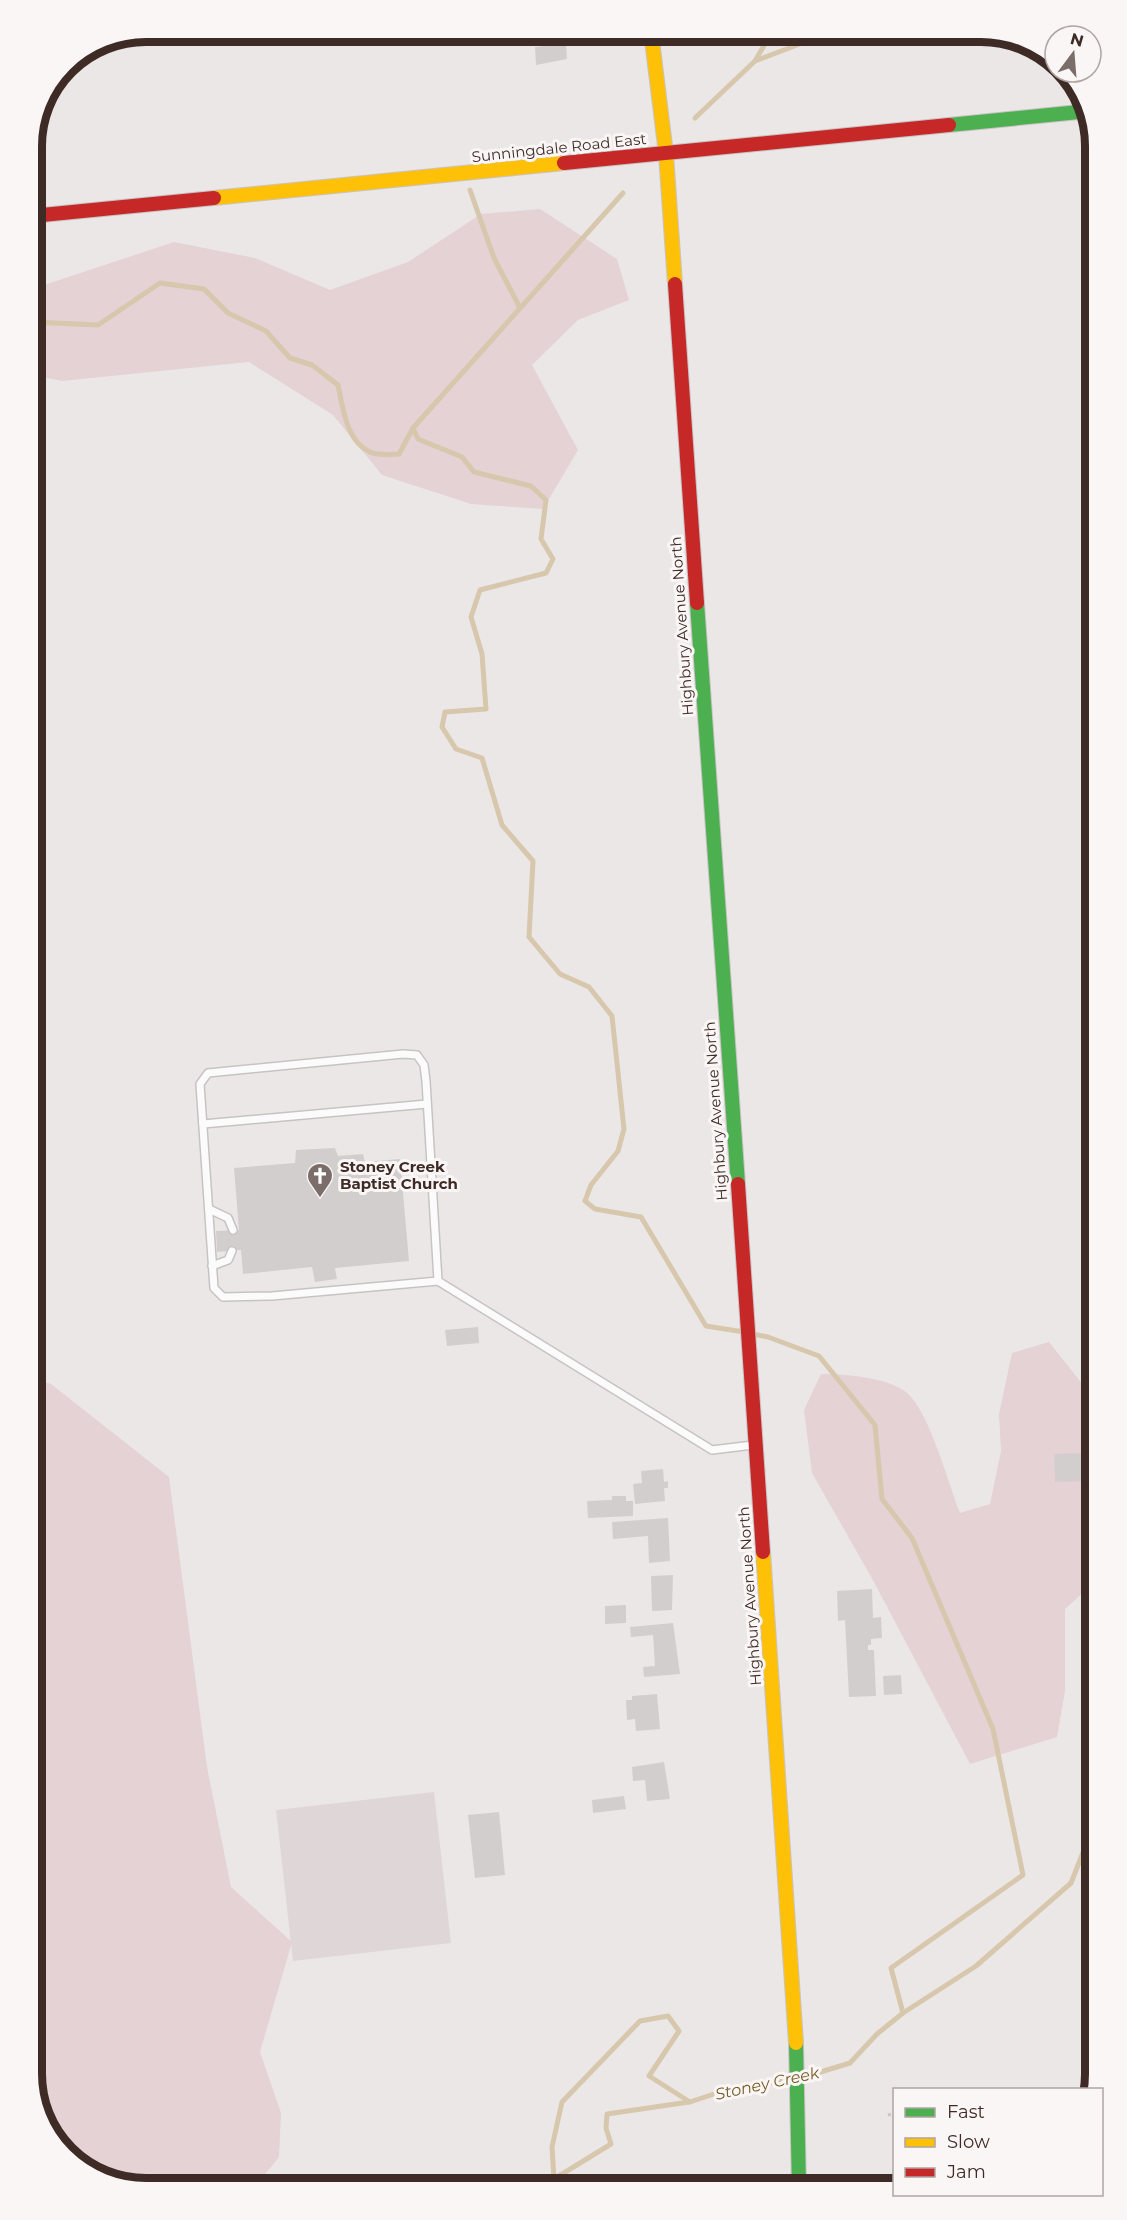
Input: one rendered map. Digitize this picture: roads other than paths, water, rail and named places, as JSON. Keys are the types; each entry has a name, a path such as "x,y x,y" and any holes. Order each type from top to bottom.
{"main road":[{"name":"Highbury Avenue North","path":"652,42 666,154 795,2009 798,2178"},
{"name":"Sunningdale Road East","path":"42,215 1079,112"}],"lane":[{"path":"438,1281 424,1065 417,1055 403,1054 208,1073 200,1084 212,1266 214,1288 223,1297 272,1296 438,1281 712,1450 756,1445"},
{"path":"203,1124 427,1104"},
{"path":"209,1209 228,1218 232,1230"},
{"path":"212,1266 228,1260 232,1251"}],"waterway":[{"path":"695,118 755,61 766,42"},
{"path":"755,61 805,42"},
{"path":"470,190 494,258 520,308"},
{"path":"42,322 98,325 160,283 204,289 228,313 266,331 290,358 312,365 338,385 347,423 362,447 377,454 399,454 413,428 623,193"},
{"path":"413,428 418,439 462,457 474,472 531,486 546,500 541,539 553,559 546,573 480,590 471,617 482,654 486,709 445,712 442,727 456,749 482,758 502,825 533,861 529,937 560,974 589,987 612,1016 624,1129 618,1151 591,1185 585,1201 595,1209 641,1217 706,1326 744,1332"},
{"path":"753,1334 768,1337 819,1356 875,1425 882,1499 912,1538 993,1729 1023,1875 891,1968 903,2013"},
{"name":"Stoney Creek","path":"801,2078 850,2063 877,2034 903,2013 976,1966 1071,1883 1085,1847"},
{"name":"Stoney Creek","path":"554,2178 552,2147 562,2102 640,2021 668,2016 679,2031 649,2076 690,2102 729,2089 792,2080"},
{"path":"556,2178 611,2144 606,2128 607,2114 689,2102"}],"place":[{"name":"Stoney Creek Baptist Church","path":"320,1199"}]}
